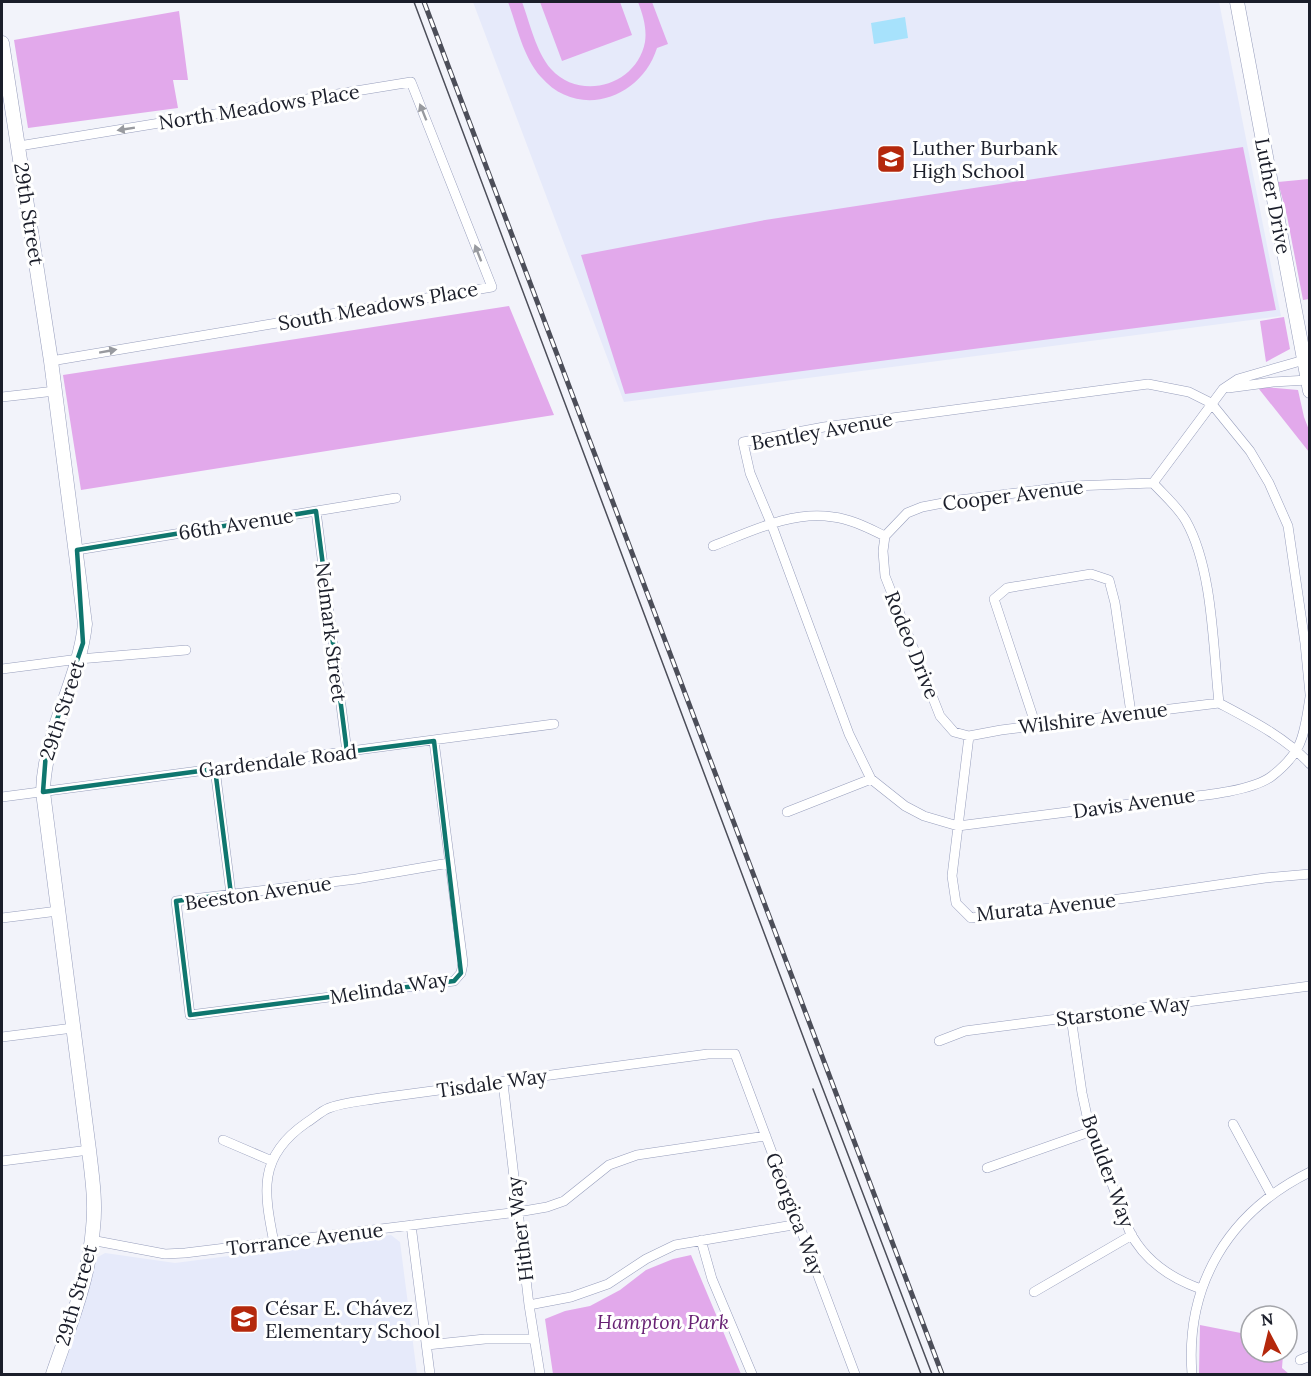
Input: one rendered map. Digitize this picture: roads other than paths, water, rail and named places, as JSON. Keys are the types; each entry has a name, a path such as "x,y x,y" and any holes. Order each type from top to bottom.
{"street":[{"name":"Luther Drive","path":"1237,2 1309,385"},
{"name":"29th Street","path":"2,43 51,361 85,624 79,659 46,752 42,792 89,1150 94,1207 88,1267 52,1374"},
{"name":"North Meadows Place","path":"19,146 411,82 444,166"},
{"name":"South Meadows Place","path":"51,361 492,287 444,166"},
{"path":"1304,360 1238,379 1223,389 1153,483 1185,519 1199,548 1209,605 1219,703 1255,722 1298,751 1310,764"},
{"path":"1223,389 1273,382 1309,385"},
{"name":"Bentley Avenue","path":"958,826 924,816 905,806 872,779 849,734 771,523 750,473 742,442 825,427 1148,384 1189,392 1211,403"},
{"path":"2,397 55,391"},
{"path":"1211,403 1250,451 1269,483 1288,526 1310,695 1304,736 1298,751"},
{"name":"Cooper Avenue","path":"885,536 907,513 922,507 959,500 1073,486 1153,483"},
{"name":"66th Avenue","path":"77,550 396,498"},
{"name":"Nelmark Street","path":"316,511 347,752"},
{"path":"713,546 771,523 809,516 832,516 860,524 885,536"},
{"name":"Rodeo Drive","path":"885,536 883,551 885,576 940,716 954,732 969,736"},
{"path":"1036,726 994,599 1007,588 1091,574 1109,580 1115,603 1131,713"},
{"path":"2,669 79,659 186,650"},
{"name":"Wilshire Avenue","path":"969,736 1219,703"},
{"name":"Gardendale Road","path":"2,797 554,724"},
{"name":"Murata Avenue","path":"969,736 954,844 952,876 956,903 970,918 1265,878 1310,874"},
{"name":"Melinda Way","path":"190,1015 454,981 461,973 462,963 434,741"},
{"name":"Davis Avenue","path":"958,826 1251,786 1271,777 1298,751"},
{"path":"215,769 231,894"},
{"path":"787,812 872,779"},
{"name":"Beeston Avenue","path":"190,1015 176,901 356,879 449,863"},
{"path":"2,918 58,911"},
{"name":"Starstone Way","path":"939,1041 965,1031 1310,986"},
{"name":"Boulder Way","path":"1071,1017 1082,1093 1092,1131 1132,1235 1138,1246 1156,1265 1169,1275 1201,1289"},
{"path":"2,1037 73,1028"},
{"name":"Tisdale Way","path":"274,1243 266,1202 266,1188 272,1161 285,1140 329,1108 380,1098 708,1054 735,1054"},
{"name":"Georgica Way","path":"735,1054 855,1374"},
{"name":"Hither Way","path":"502,1083 529,1305 540,1374"},
{"path":"1233,1124 1271,1194"},
{"path":"987,1168 1092,1131"},
{"name":"Torrance Avenue","path":"92,1240 165,1254 185,1254 518,1212 547,1207 564,1201 604,1169 622,1159 766,1136"},
{"path":"223,1140 272,1161"},
{"path":"2,1161 89,1150"},
{"path":"1191,1374 1191,1333 1201,1289 1209,1269 1229,1236 1242,1220 1271,1194 1310,1172"},
{"path":"529,1305 580,1294 608,1284 645,1259 675,1245 799,1224"},
{"path":"411,1225 430,1374"},
{"path":"1034,1292 1132,1235"},
{"path":"701,1240 712,1280 752,1374"},
{"path":"427,1345 485,1339 534,1339"},
{"path":"1300,1360 1310,1356"}],"water":[{"path":"905,17 908,38 874,44 871,23"}],"tram line":[{"path":"414,2 932,1374"},
{"path":"813,1089 921,1374"}],"railway":[{"path":"424,2 942,1374"}],"place":[{"name":"Luther Burbank High School","path":"891,159"},
{"name":"César E. Chávez Elementary School","path":"244,1319"}],"park label":[{"name":"Hampton Park","path":"663,1322"}]}
